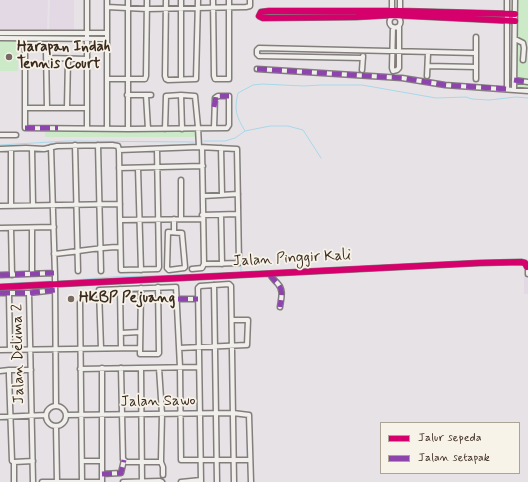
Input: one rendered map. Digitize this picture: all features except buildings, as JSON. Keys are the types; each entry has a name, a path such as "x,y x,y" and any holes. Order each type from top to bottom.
{"street":[{"path":"87,0 87,128"},
{"path":"107,0 107,128"},
{"path":"128,0 128,129"},
{"path":"107,79 144,79 146,76 147,0"},
{"path":"166,0 165,76 168,80 193,80 197,77 198,0"},
{"path":"181,0 181,79"},
{"path":"214,0 214,78 228,79 229,0"},
{"path":"107,7 148,9 229,8 248,7 250,5 250,0"},
{"path":"392,0 392,15 390,23 393,27 392,68 395,71 399,68 399,26 401,21 400,0"},
{"path":"507,0 507,89"},
{"path":"514,89 515,0"},
{"path":"401,21 392,15 269,11 261,12 259,16 263,18 356,17 392,15 400,13 515,14"},
{"path":"400,13 515,21"},
{"path":"393,27 396,28 399,26"},
{"path":"0,33 107,33"},
{"path":"476,37 476,79"},
{"path":"0,38 107,39"},
{"path":"25,39 25,128 198,129 214,128 229,127 229,96 218,96 215,98 214,128"},
{"path":"515,39 528,45"},
{"path":"393,40 399,40"},
{"path":"523,43 523,60"},
{"path":"363,58 259,56 257,54 257,50 259,48 476,53"},
{"path":"46,51 47,108"},
{"path":"362,70 363,51"},
{"path":"428,53 428,76"},
{"path":"47,58 87,59"},
{"path":"67,108 68,59"},
{"path":"428,66 476,67"},
{"path":"257,69 402,78 455,86 528,91"},
{"path":"514,80 528,82"},
{"path":"127,95 151,95"},
{"path":"146,95 148,129"},
{"path":"181,95 182,129"},
{"path":"165,129 166,96 194,95 196,99 203,166 202,217 204,264 202,268 192,269"},
{"path":"25,108 87,108"},
{"path":"0,135 16,135"},
{"path":"0,149 44,149 58,146 76,145 118,146 120,150 121,270 141,270 159,268 158,149"},
{"path":"76,145 78,271"},
{"path":"98,145 101,271"},
{"path":"120,150 200,146 237,149 239,263 204,264"},
{"path":"51,147 54,227 56,406"},
{"path":"221,148 222,195"},
{"path":"11,149 12,206"},
{"path":"32,149 33,205"},
{"path":"119,168 203,166"},
{"path":"138,168 141,270"},
{"path":"181,180 181,219"},
{"path":"203,196 238,194"},
{"path":"0,206 120,204"},
{"path":"120,220 181,219 221,214 238,214"},
{"path":"221,214 222,264"},
{"path":"174,219 174,232"},
{"path":"0,228 54,227"},
{"path":"11,228 12,275"},
{"path":"32,228 32,274"},
{"path":"167,232 174,232 182,233 185,268 169,270 166,267 167,232"},
{"path":"54,254 77,252 100,247 120,247"},
{"name":"Jalan Pinggir Kali","path":"55,279 270,274 406,266 521,262 525,263 528,268"},
{"path":"528,268 528,274"},
{"path":"0,275 32,274 55,279"},
{"path":"270,274 272,279 281,289 280,307"},
{"path":"0,287 55,279"},
{"path":"181,482 201,481 198,367 198,299 200,286 229,284 232,286 234,482"},
{"path":"214,286 217,482"},
{"path":"140,288 141,355 159,354 158,287"},
{"path":"101,348 99,290 176,287 178,299 180,368 181,460 250,460 251,482"},
{"path":"120,289 120,348"},
{"path":"0,293 29,293 55,290"},
{"path":"9,293 10,350"},
{"name":"Jalan Delima 2","path":"29,293 34,482"},
{"path":"178,299 198,299"},
{"path":"80,303 82,482"},
{"path":"179,348 247,345 248,321 232,320"},
{"path":"120,333 140,332"},
{"path":"0,350 140,348"},
{"path":"80,369 198,367"},
{"path":"42,482 102,482 102,368"},
{"path":"102,474 121,473 124,460 122,455 121,368"},
{"path":"141,368 142,481"},
{"path":"159,368 162,414 161,462 163,467 163,475"},
{"path":"9,370 11,456 12,461 14,462 14,482"},
{"path":"0,371 31,370"},
{"path":"56,406 63,408 66,415 62,424 56,426 49,422 46,416 49,410 56,406"},
{"name":"Jalan Sawo","path":"66,415 180,413 248,414 250,416 250,460"},
{"path":"0,416 46,416"},
{"path":"56,426 57,482"},
{"path":"124,460 127,462 161,462"},
{"path":"14,462 33,461"},
{"path":"82,461 102,461"},
{"path":"123,482 162,482"}],"shaded area":[{"path":"0,0 48,0 47,31 0,30"},
{"path":"50,0 74,0 74,31 49,30"},
{"path":"527,262 528,294 524,294 524,276"}],"green space":[{"path":"518,0 528,0 528,88 516,87"},
{"name":"Harapan Indah Tennis Court","path":"0,42 18,42 18,71 0,71"},
{"path":"45,132 199,132 199,137 45,137"}],"waterway":[{"path":"245,131 236,109 238,93 253,85 362,85 436,98 466,97 472,99 489,100 516,97 528,98"},
{"path":"204,141 225,141 235,138 245,131 270,126 288,126 303,130 321,158"},
{"path":"0,145 67,141 194,142"},
{"path":"240,164 241,209"},
{"path":"241,218 241,251"},
{"path":"241,264 241,273"},
{"path":"61,281 112,277 219,274"},
{"path":"0,284 50,281"}],"marked path":[{"path":"257,69 402,78 445,85 507,89"},
{"path":"514,80 528,82"},
{"path":"214,107 216,96 229,96"},
{"path":"25,128 58,128"},
{"path":"0,275 54,273"},
{"path":"270,274 281,289 282,295 280,307"},
{"path":"0,293 29,293 55,290"},
{"path":"178,299 198,299"},
{"path":"102,474 121,473 124,460"}],"cycle path":[{"path":"515,14 400,11 269,11 261,12 259,16 263,18 392,15 515,21"},
{"path":"0,287 479,263 521,262 525,263 527,267"}],"place":[{"name":"Harapan Indah Tennis Court","path":"9,57"},
{"name":"HKBP Pejuang","path":"71,299"}]}
